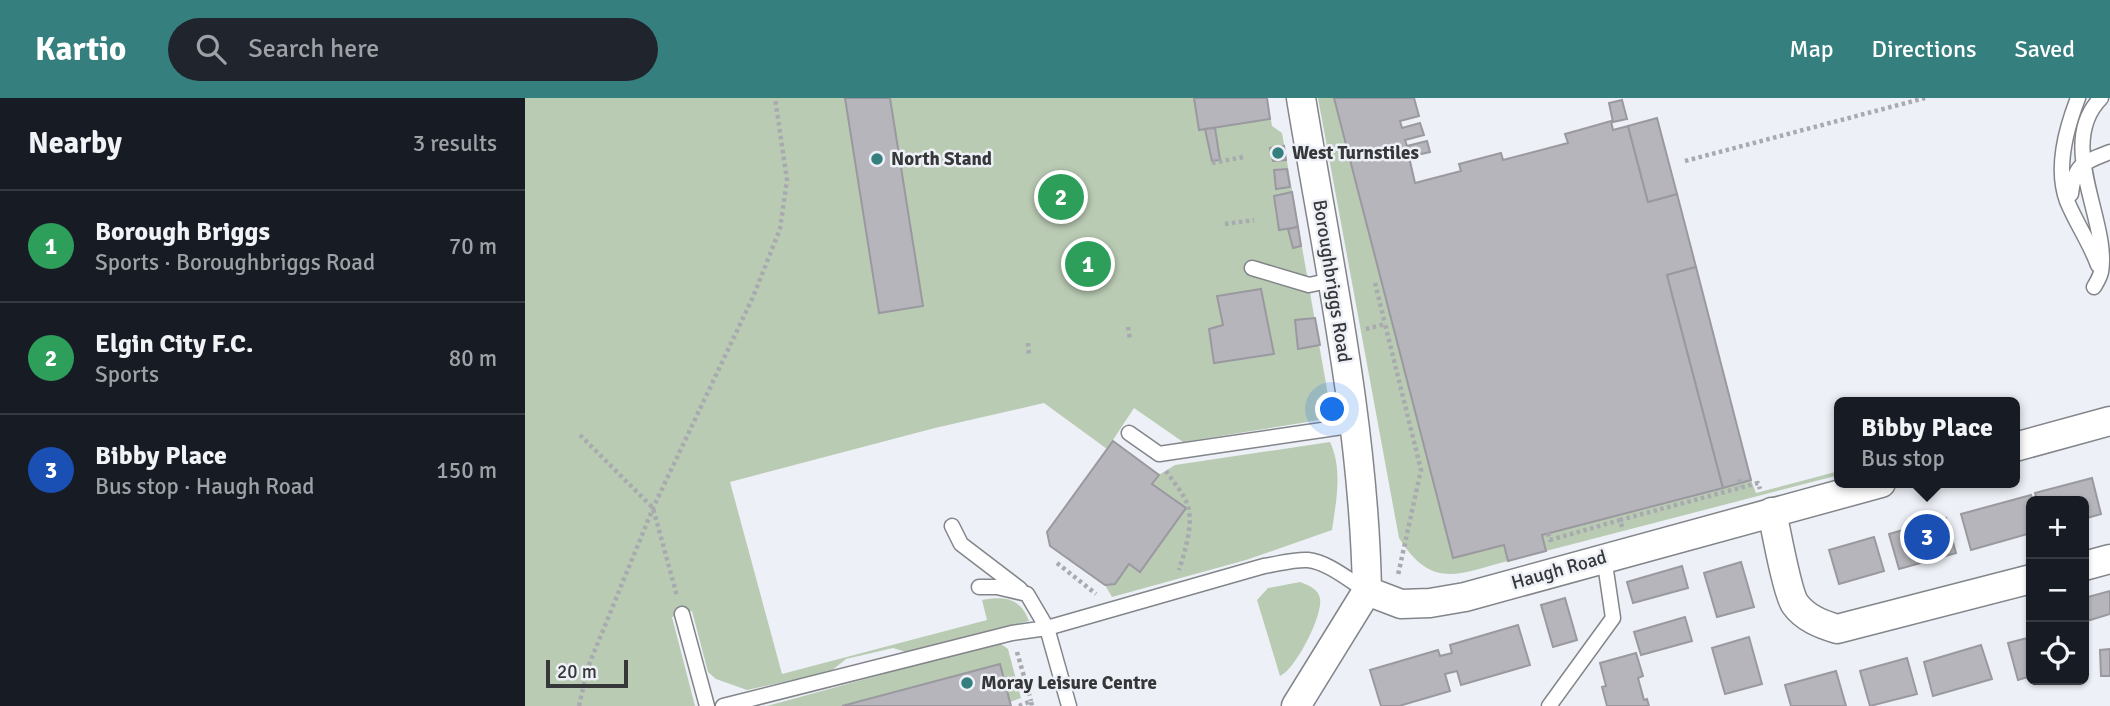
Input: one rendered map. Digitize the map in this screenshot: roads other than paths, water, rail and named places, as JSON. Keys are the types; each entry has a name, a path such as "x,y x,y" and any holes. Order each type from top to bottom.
{"street":[{"name":"Boroughbriggs Road","path":"1301,98 1356,425 1366,527 1380,595"},
{"path":"2020,445 2110,421"},
{"name":"Haugh Road","path":"1380,595 1401,604 1430,603 1465,597 1862,488"},
{"path":"1772,512 1793,602 1811,619 1837,629 2026,580"},
{"path":"2089,565 2110,559"},
{"path":"1296,706 1380,595"}],"lane":[{"path":"2078,98 2069,122 2063,156 2066,197 2105,275"},
{"path":"2102,98 2094,105 2086,127 2085,162 2087,183 2099,228 2105,275"},
{"path":"2070,206 2072,176 2085,162 2110,152"},
{"path":"1252,268 1309,285 1332,280"},
{"path":"2094,287 2105,275"},
{"path":"1129,433 1159,454 1356,425"},
{"path":"952,526 961,544 1027,594 1047,628 1069,706"},
{"path":"1549,706 1613,618 1604,558"},
{"path":"723,706 1012,633 1047,628 1264,566 1310,560 1380,595"},
{"path":"979,587 997,587 1027,594"},
{"path":"682,614 707,706"}],"place":[{"name":"West Turnstiles","path":"1278,153"},
{"name":"North Stand","path":"877,159"},
{"name":"Elgin City F.C.","path":"1061,197"},
{"name":"Borough Briggs","path":"1088,264"},
{"name":"Bibby Place","path":"1927,537"},
{"name":"Moray Leisure Centre","path":"967,683"}]}
